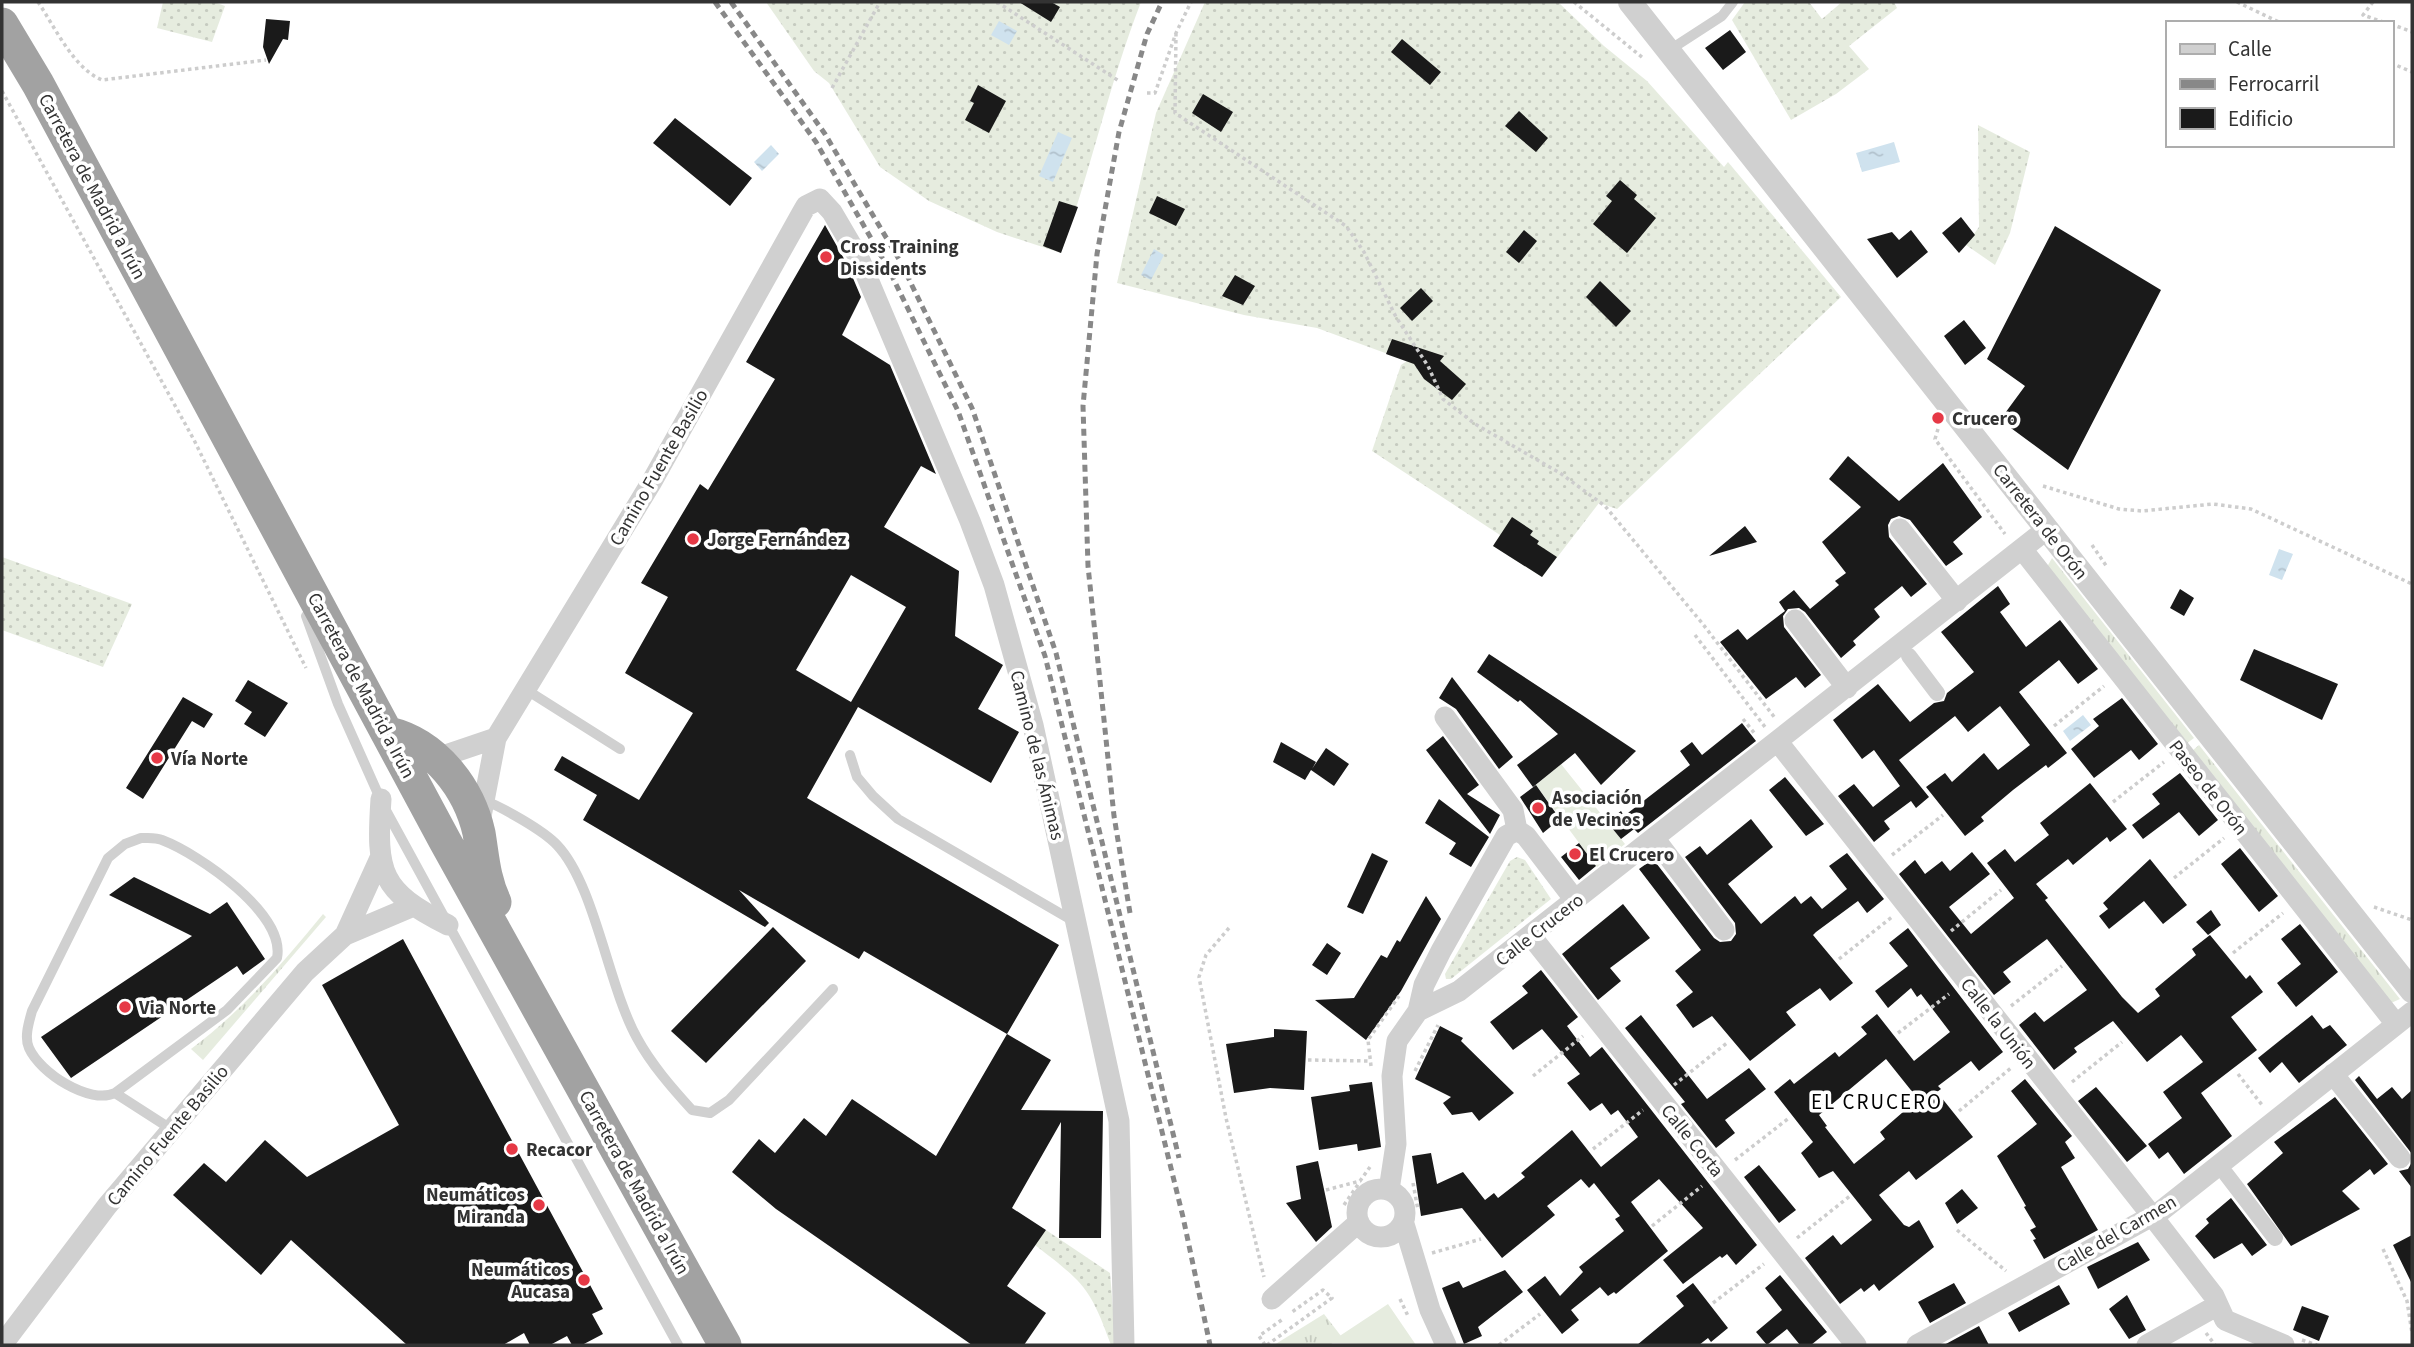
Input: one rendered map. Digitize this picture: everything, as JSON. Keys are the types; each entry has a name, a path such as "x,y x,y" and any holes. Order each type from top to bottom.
{"highway":[{"name":"Carretera de Madrid a Irún","path":"2,24 38,84 389,733 725,1345"},
{"name":"Carretera de Madrid a Irún","path":"2,63 704,1345"},
{"path":"389,733 408,738 437,758 469,799 489,889 566,1056"}],"street":[{"name":"Carretera de Orón","path":"1630,2 2412,991"},
{"name":"Camino Fuente Basilio","path":"478,833 496,738 651,483 806,206 820,199"},
{"name":"Camino de las Ánimas","path":"820,199 832,212 859,258 945,458 994,585 1032,725 1119,1121 1124,1345"},
{"path":"1900,529 1957,601"},
{"name":"Calle Crucero","path":"1418,1012 1459,992 1655,839 1779,733 1847,688 2047,529"},
{"name":"Paseo de Orón","path":"2022,550 2404,1018"},
{"path":"1795,620 1847,688"},
{"path":"1909,656 1937,693"},
{"path":"1445,717 1513,810 1517,830 1526,836 1575,900"},
{"name":"Calle la Unión","path":"1779,733 2152,1216 2218,1305 2228,1323 2284,1345"},
{"path":"437,758 496,738"},
{"name":"Camino Fuente Basilio","path":"345,935 380,858 381,799"},
{"path":"1389,1191 1396,1144 1392,1058 1397,1041 1418,1012 1424,985 1441,951 1506,836 1517,830"},
{"path":"1655,839 1724,930"},
{"name":"Camino Fuente Basilio","path":"380,858 393,889 411,907 448,925"},
{"name":"Camino Fuente Basilio","path":"2,1345 107,1206 305,972 345,935 411,907"},
{"name":"Calle Corta","path":"1531,936 1856,1345"},
{"name":"Calle del Carmen","path":"1917,1345 2152,1216 2404,1018"},
{"path":"2333,1074 2400,1158"},
{"path":"2226,1174 2276,1238"},
{"path":"1411,1221 1385,1238 1369,1234 1359,1222 1358,1206 1367,1194 1382,1189 1402,1200 1411,1221 1430,1310 1446,1345"},
{"path":"1272,1299 1359,1222"},
{"path":"2147,1345 2218,1305"}],"lane":[{"path":"1668,51 1722,16 1733,2"},
{"name":"Carretera de Madrid a Irún","path":"306,616 338,704 381,799 678,1345"},
{"path":"525,689 621,749"},
{"path":"850,755 857,777 898,819 1077,923"},
{"path":"484,800 498,806 556,844 576,874 636,1037 667,1082 692,1110 710,1113 729,1100 833,989"},
{"path":"141,838 160,839 222,876 261,911 272,927 279,949 271,964 226,1010 115,1093 107,1097 96,1096 65,1085 29,1048 27,1030 32,1011 108,858 125,844 141,838"},
{"path":"115,1093 171,1129"}],"path":[{"path":"38,2 81,65 92,76 102,80 266,60"},
{"path":"832,88 880,2"},
{"path":"997,2 1119,80"},
{"path":"1147,93 1154,93 1176,33 1191,2"},
{"path":"2237,2 2277,21"},
{"path":"2373,2 2363,15 2380,21"},
{"path":"2393,25 2412,32"},
{"path":"1176,33 1175,113 1346,226 1364,252 1396,317 1423,357 1443,398 1475,424 1560,473 1605,506 1702,623 1779,733"},
{"path":"2393,64 2412,72"},
{"path":"2,91 194,440 310,677"},
{"path":"1935,439 2005,534"},
{"path":"2012,483 2051,487 2119,509 2142,511 2213,504 2251,509 2412,584"},
{"path":"1695,635 1779,733"},
{"path":"2054,726 2112,680"},
{"name":"Paseo de Orón","path":"2113,802 2171,756"},
{"path":"1886,860 1943,815"},
{"name":"Paseo de Orón","path":"2174,878 2232,831"},
{"path":"1945,935 2001,890"},
{"path":"2233,953 2291,908"},
{"path":"1839,959 1897,913"},
{"path":"1228,928 1206,955 1199,977 1229,1131 1262,1270 1272,1299"},
{"name":"Calle la Unión","path":"2006,1011 2062,966"},
{"name":"Calle la Unión","path":"1898,1034 1956,988"},
{"path":"1412,1077 1437,1026 1445,1019"},
{"path":"1533,1076 1590,1030"},
{"path":"1369,1039 1372,1071"},
{"path":"2066,1086 2122,1042"},
{"name":"Calle Corta","path":"1669,1089 1727,1043"},
{"path":"1308,1060 1370,1061"},
{"name":"Calle la Unión","path":"1959,1111 2017,1064"},
{"path":"2238,1074 2267,1111"},
{"name":"Calle Corta","path":"1592,1149 1649,1105"},
{"name":"Calle Corta","path":"1729,1164 1789,1118"},
{"path":"1326,1190 1360,1181 1375,1159"},
{"path":"1411,1221 1412,1176"},
{"name":"Calle Corta","path":"1652,1226 1709,1180"},
{"path":"1791,1242 1850,1195"},
{"path":"1957,1230 2015,1277"},
{"path":"1426,1242 1429,1254 1481,1239"},
{"path":"2383,1249 2407,1301 2412,1334"},
{"path":"1713,1303 1771,1258"},
{"path":"1323,1290 1332,1298 1266,1345 1259,1336 1323,1290"},
{"path":"1499,1345 1540,1314"}],"green space":[{"path":"163,2 214,2 225,6 212,42 157,28"},
{"path":"766,2 1141,2 1119,64 1061,253 997,232 929,201 880,167 829,83 814,71"},
{"path":"1205,2 1558,2 1604,46 1647,81 1724,167 1728,162 1841,297 1617,509 1599,503 1542,577 1493,546 1500,535 1372,451 1401,365 1407,361 1317,328 1244,315 1117,283 1156,113"},
{"path":"1745,2 1809,2 1822,19 1842,2 1894,2 1897,8 1849,46 1869,69 1836,94 1791,120 1732,20"},
{"path":"1978,125 2030,152 2010,233 1995,265 1966,245 1979,227"},
{"path":"2,557 132,604 103,667 2,630"},
{"path":"2052,558 2194,738 2186,744 2047,567"},
{"path":"2199,745 2400,999 2391,1003 2192,751"},
{"path":"1561,764 1625,844 1597,867 1536,785"},
{"path":"1517,857 1525,860 1551,899 1451,979 1446,979 1445,974 1510,861"},
{"path":"323,914 326,917 203,1060 191,1049 244,1003 277,969"},
{"path":"1046,1230 1110,1273 1116,1345 1111,1345 1097,1310 1084,1288 1065,1268 1035,1245"},
{"path":"1388,1304 1416,1345 1329,1343"},
{"path":"1324,1314 1341,1336 1330,1345 1274,1345"}],"water":[{"path":"999,21 1017,31 1009,45 991,35"},
{"path":"1058,132 1072,138 1053,182 1039,176"},
{"path":"1894,142 1900,162 1862,172 1856,153"},
{"path":"771,145 779,154 762,171 754,162"},
{"path":"1154,249 1164,255 1151,280 1141,275"},
{"path":"2279,549 2293,554 2282,580 2269,575"},
{"path":"2083,715 2091,725 2070,741 2063,731"}],"building":[{"path":"1019,2 1051,2 1060,7 1051,22"},
{"path":"266,19 290,21 288,40 283,39 269,64 263,47"},
{"path":"1730,30 1746,52 1723,70 1705,48"},
{"path":"1402,39 1441,72 1430,85 1391,52"},
{"path":"978,85 1006,101 989,133 965,120 974,103 970,101"},
{"path":"1203,94 1233,112 1221,132 1192,113"},
{"path":"1519,111 1548,138 1536,152 1505,126"},
{"path":"675,118 752,178 730,206 653,143"},
{"path":"1620,180 1637,195 1634,199 1656,218 1627,253 1593,224 1612,201 1606,196"},
{"path":"1157,196 1185,209 1176,226 1149,213"},
{"path":"1059,201 1078,207 1061,253 1043,246"},
{"path":"1961,217 1975,235 1959,253 1942,233"},
{"path":"825,225 847,264 861,297 842,335 890,365 936,474 921,466 884,527 959,571 955,636 1003,665 978,709 1019,732 991,783 858,707 807,798 1059,945 1007,1034 864,951 859,959 739,890 769,923 765,927 583,820 597,795 554,770 562,756 639,800 693,713 625,673 668,597 641,583 700,484 708,490 775,379 746,362","holes":["851,575 906,607 851,702 796,670"]},
{"path":"2055,226 2161,290 2068,470 2000,420 2025,386 1987,359"},
{"path":"1524,230 1537,241 1519,263 1506,252"},
{"path":"1911,230 1928,252 1897,278 1867,239 1892,232 1899,240"},
{"path":"1235,275 1255,286 1243,305 1222,296"},
{"path":"1600,281 1631,311 1616,327 1586,297"},
{"path":"1421,288 1433,301 1412,321 1400,308"},
{"path":"1964,320 1986,348 1965,365 1944,336"},
{"path":"1392,339 1444,356 1440,361 1466,384 1452,400 1424,379 1414,364 1386,354"},
{"path":"1848,456 1899,501 1943,463 1982,517 1953,542 1963,554 1946,566 1910,520 1899,516 1891,519 1888,525 1889,537 1927,584 1911,597 1902,586 1874,609 1880,617 1853,641 1856,645 1841,658 1805,612 1799,608 1788,609 1783,616 1784,627 1821,675 1805,688 1796,677 1766,699 1720,642 1738,629 1747,640 1785,611 1779,602 1794,590 1810,609 1839,585 1835,581 1846,573 1822,542 1861,507 1829,479"},
{"path":"1512,517 1533,531 1530,535 1539,541 1537,544 1557,557 1542,577 1493,546"},
{"path":"1745,526 1757,542 1709,556"},
{"path":"1998,586 2010,604 2000,612 2026,647 2060,620 2098,669 2078,684 2059,660 2019,692 2067,753 2013,790 1981,817 1984,821 1965,836 1926,787 1945,773 1952,782 1984,753 1998,770 2030,745 2000,706 1968,732 1955,716 1899,760 1929,797 1916,808 1911,801 1884,821 1890,829 1874,842 1838,796 1854,784 1873,807 1900,786 1874,750 1862,759 1833,720 1878,684 1910,722 1934,703 1944,701 1947,693 1974,672 1941,632"},
{"path":"2180,589 2194,598 2184,616 2170,608"},
{"path":"2254,649 2338,684 2322,720 2240,680"},
{"path":"1489,654 1636,751 1601,785 1575,753 1533,787 1517,765 1558,734 1520,700 1518,702 1477,672"},
{"path":"1452,677 1513,757 1499,769 1456,709 1439,698"},
{"path":"248,680 288,703 265,737 244,724 252,712 235,701"},
{"name":"Vía Norte","path":"183,697 213,714 204,728 192,721 143,799 126,788"},
{"path":"2122,698 2158,744 2139,760 2131,750 2094,778 2071,749 2099,726 2093,719"},
{"path":"1742,723 1756,741 1638,833 1634,829 1621,839 1607,822 1621,811 1624,816 1690,765 1680,751 1692,742 1702,755"},
{"path":"1443,736 1479,785 1467,794 1500,815 1490,834 1426,750"},
{"path":"1281,742 1316,762 1312,769 1326,748 1349,764 1334,786 1311,770 1305,780 1273,762"},
{"path":"2180,773 2218,820 2199,836 2179,812 2143,839 2132,825 2160,804 2152,794"},
{"path":"1785,777 1824,824 1806,836 1769,790"},
{"path":"2090,783 2127,829 2110,842 2107,837 2073,865 2068,859 2036,884 2048,898 2045,900 2122,997 2138,1013 2160,996 2155,989 2196,955 2192,949 2210,935 2246,979 2250,975 2263,992 2231,1017 2257,1050 2201,1093 2232,1136 2184,1174 2168,1152 2159,1159 2148,1144 2182,1118 2163,1092 2203,1062 2181,1035 2147,1062 2113,1021 2074,1048 2077,1052 2054,1070 2019,1025 2035,1012 2044,1022 2087,990 2047,939 2003,972 2011,982 1994,995 1899,874 1915,860 1925,874 1942,861 1950,871 1972,852 1990,874 1949,907 1971,934 2014,898 1987,863 2005,849 2015,862 2049,835 2040,823"},
{"name":"Asociación de Vecinos","path":"1536,785 1560,819 1543,833 1520,797"},
{"path":"1439,799 1489,837 1471,867 1449,854 1456,843 1425,823"},
{"path":"1751,819 1773,847 1728,884 1761,924 1795,896 1801,904 1811,896 1822,909 1847,889 1829,866 1847,853 1884,899 1867,913 1858,901 1813,935 1853,983 1830,1001 1820,988 1786,1012 1796,1025 1750,1061 1712,1016 1693,1028 1676,1005 1693,992 1675,971 1701,950 1639,869 1653,859 1714,938 1720,942 1731,941 1736,934 1735,923 1685,857 1700,846 1707,855"},
{"path":"1579,843 1596,866 1579,880 1561,857"},
{"path":"2240,848 2278,896 2259,912 2221,864"},
{"path":"1372,853 1388,861 1363,914 1347,907"},
{"path":"2150,859 2187,905 2163,924 2144,901 2109,929 2099,916 2108,909 2103,903"},
{"path":"134,877 210,914 227,902 265,959 243,975 237,966 71,1078 41,1037 192,936 109,895"},
{"path":"1426,896 1441,919 1401,991 1366,1040 1315,1000 1354,998 1381,955 1387,958 1397,940 1400,942"},
{"path":"1623,904 1650,938 1610,968 1621,981 1598,1000 1562,954"},
{"path":"2211,910 2221,925 2208,935 2196,922"},
{"path":"2300,924 2338,972 2296,1007 2277,983 2301,964 2281,939"},
{"path":"773,927 806,961 706,1063 671,1031"},
{"path":"1908,928 2003,1052 1979,1071 1971,1061 1938,1086 1941,1089 1937,1092 1973,1137 1916,1180 1909,1171 1879,1195 1904,1225 1909,1227 1919,1220 1934,1247 1879,1291 1874,1284 1864,1292 1861,1288 1840,1304 1805,1258 1833,1235 1841,1245 1872,1220 1833,1171 1819,1178 1801,1153 1813,1142 1774,1092 1790,1079 1794,1084 1835,1052 1839,1057 1867,1034 1861,1027 1877,1014 1914,1061 1950,1032 1921,994 1917,997 1911,988 1888,1008 1875,991 1908,966 1889,943","holes":["1886,1059 1918,1099 1880,1132 1885,1139 1854,1164 1819,1115"]},
{"path":"403,939 603,1309 592,1314 603,1334 582,1345 572,1345 567,1336 550,1345 530,1345 524,1333 503,1345 407,1345 291,1240 261,1275 173,1195 204,1163 226,1182 265,1140 307,1177 399,1125 322,985"},
{"path":"1327,943 1341,953 1327,975 1312,965"},
{"path":"1541,970 1578,1017 1567,1026 1590,1057 1602,1047 1757,1245 1736,1265 1727,1254 1722,1258 1720,1256 1683,1284 1663,1260 1703,1228 1659,1179 1631,1202 1668,1251 1616,1294 1614,1292 1608,1296 1600,1287 1571,1310 1579,1320 1562,1334 1527,1290 1545,1276 1560,1296 1583,1272 1579,1267 1624,1231 1615,1219 1620,1216 1594,1183 1589,1188 1581,1179 1547,1206 1555,1215 1502,1258 1462,1208 1421,1216 1412,1156 1431,1153 1437,1184 1463,1172 1485,1200 1494,1193 1498,1198 1525,1177 1521,1173 1572,1130 1601,1167 1638,1137 1618,1110 1611,1115 1602,1103 1590,1111 1567,1083 1580,1074 1542,1029 1513,1050 1490,1022 1528,993 1522,986"},
{"path":"1641,1015 1707,1099 1749,1068 1766,1089 1725,1120 1735,1133 1716,1148 1681,1104 1685,1102 1625,1028"},
{"path":"2312,1015 2323,1029 2330,1025 2347,1045 2299,1083 2282,1062 2270,1073 2258,1058"},
{"path":"1440,1026 1463,1038 1461,1041 1514,1093 1479,1121 1472,1112 1452,1115 1443,1103 1451,1097 1415,1079"},
{"path":"1274,1029 1307,1031 1304,1090 1270,1088 1234,1093 1226,1044 1274,1037"},
{"path":"1007,1034 1051,1060 1021,1110 1103,1111 1101,1238 1059,1238 1061,1122 1012,1208 1046,1230 1007,1286 1046,1313 1024,1345 972,1345 776,1209 732,1172 759,1139 775,1153 804,1118 826,1136 852,1099 936,1156"},
{"path":"2359,1076 2377,1099 2392,1087 2402,1099 2412,1090 2412,1154 2355,1080"},
{"path":"2025,1079 2072,1136 2065,1142 2075,1158 2061,1167 2098,1230 2044,1259 2030,1230 2036,1227 1997,1156 2037,1124 2011,1091"},
{"path":"1372,1082 1381,1147 1358,1151 1357,1144 1319,1150 1311,1097 1350,1091 1349,1085"},
{"path":"2096,1087 2147,1146 2127,1162 2078,1101"},
{"path":"2335,1097 2388,1164 2374,1175 2370,1169 2342,1191 2360,1209 2291,1246 2247,1184 2283,1153 2274,1142"},
{"path":"1318,1161 1332,1227 1316,1242 1286,1203 1301,1199 1296,1166"},
{"path":"2412,1162 2412,1188 2399,1171 2408,1169"},
{"path":"1759,1165 1796,1210 1779,1223 1744,1177"},
{"path":"1962,1189 1978,1208 1957,1224 1945,1203"},
{"path":"2231,1198 2267,1245 2252,1256 2242,1243 2214,1259 2195,1236 2209,1223 2206,1219"},
{"path":"2412,1235 2412,1284 2393,1245"},
{"path":"2138,1242 2150,1260 2098,1289 2087,1267"},
{"path":"1505,1270 1523,1292 1478,1327 1482,1336 1464,1344 1442,1288 1459,1281 1463,1288"},
{"path":"1780,1275 1827,1332 1811,1345 1800,1345 1787,1329 1767,1345 1756,1332 1782,1310 1765,1288"},
{"path":"1693,1283 1728,1328 1711,1342 1708,1338 1699,1345 1637,1345 1684,1306 1676,1296"},
{"path":"1954,1283 1966,1303 1930,1323 1918,1302"},
{"path":"2059,1285 2070,1304 2019,1332 2008,1313"},
{"path":"2127,1295 2146,1330 2129,1339 2109,1309"},
{"path":"2302,1306 2329,1316 2319,1341 2293,1330"},
{"path":"1979,1326 1989,1345 1944,1345"}],"railway":[{"path":"715,2 816,142 888,268 958,411 1045,656 1183,1217 1210,1345"},
{"path":"731,2 825,134 900,261 972,408 1056,653 1179,1158"},
{"path":"1130,913 1114,816 1088,566 1083,406 1097,254 1119,132 1147,34 1162,2"}],"place":[{"name":"Cross Training Dissidents","path":"826,257"},
{"name":"Crucero","path":"1938,418"},
{"name":"Jorge Fernández","path":"693,539"},
{"name":"Vía Norte","path":"157,758"},
{"name":"Asociación de Vecinos","path":"1538,808"},
{"name":"El Crucero","path":"1575,854"},
{"name":"Via Norte","path":"125,1007"},
{"name":"Recacor","path":"512,1149"},
{"name":"Neumáticos Miranda","path":"539,1205"},
{"name":"Neumáticos Aucasa","path":"584,1280"}],"district":[{"name":"EL CRUCERO","path":"1877,1102"}]}
